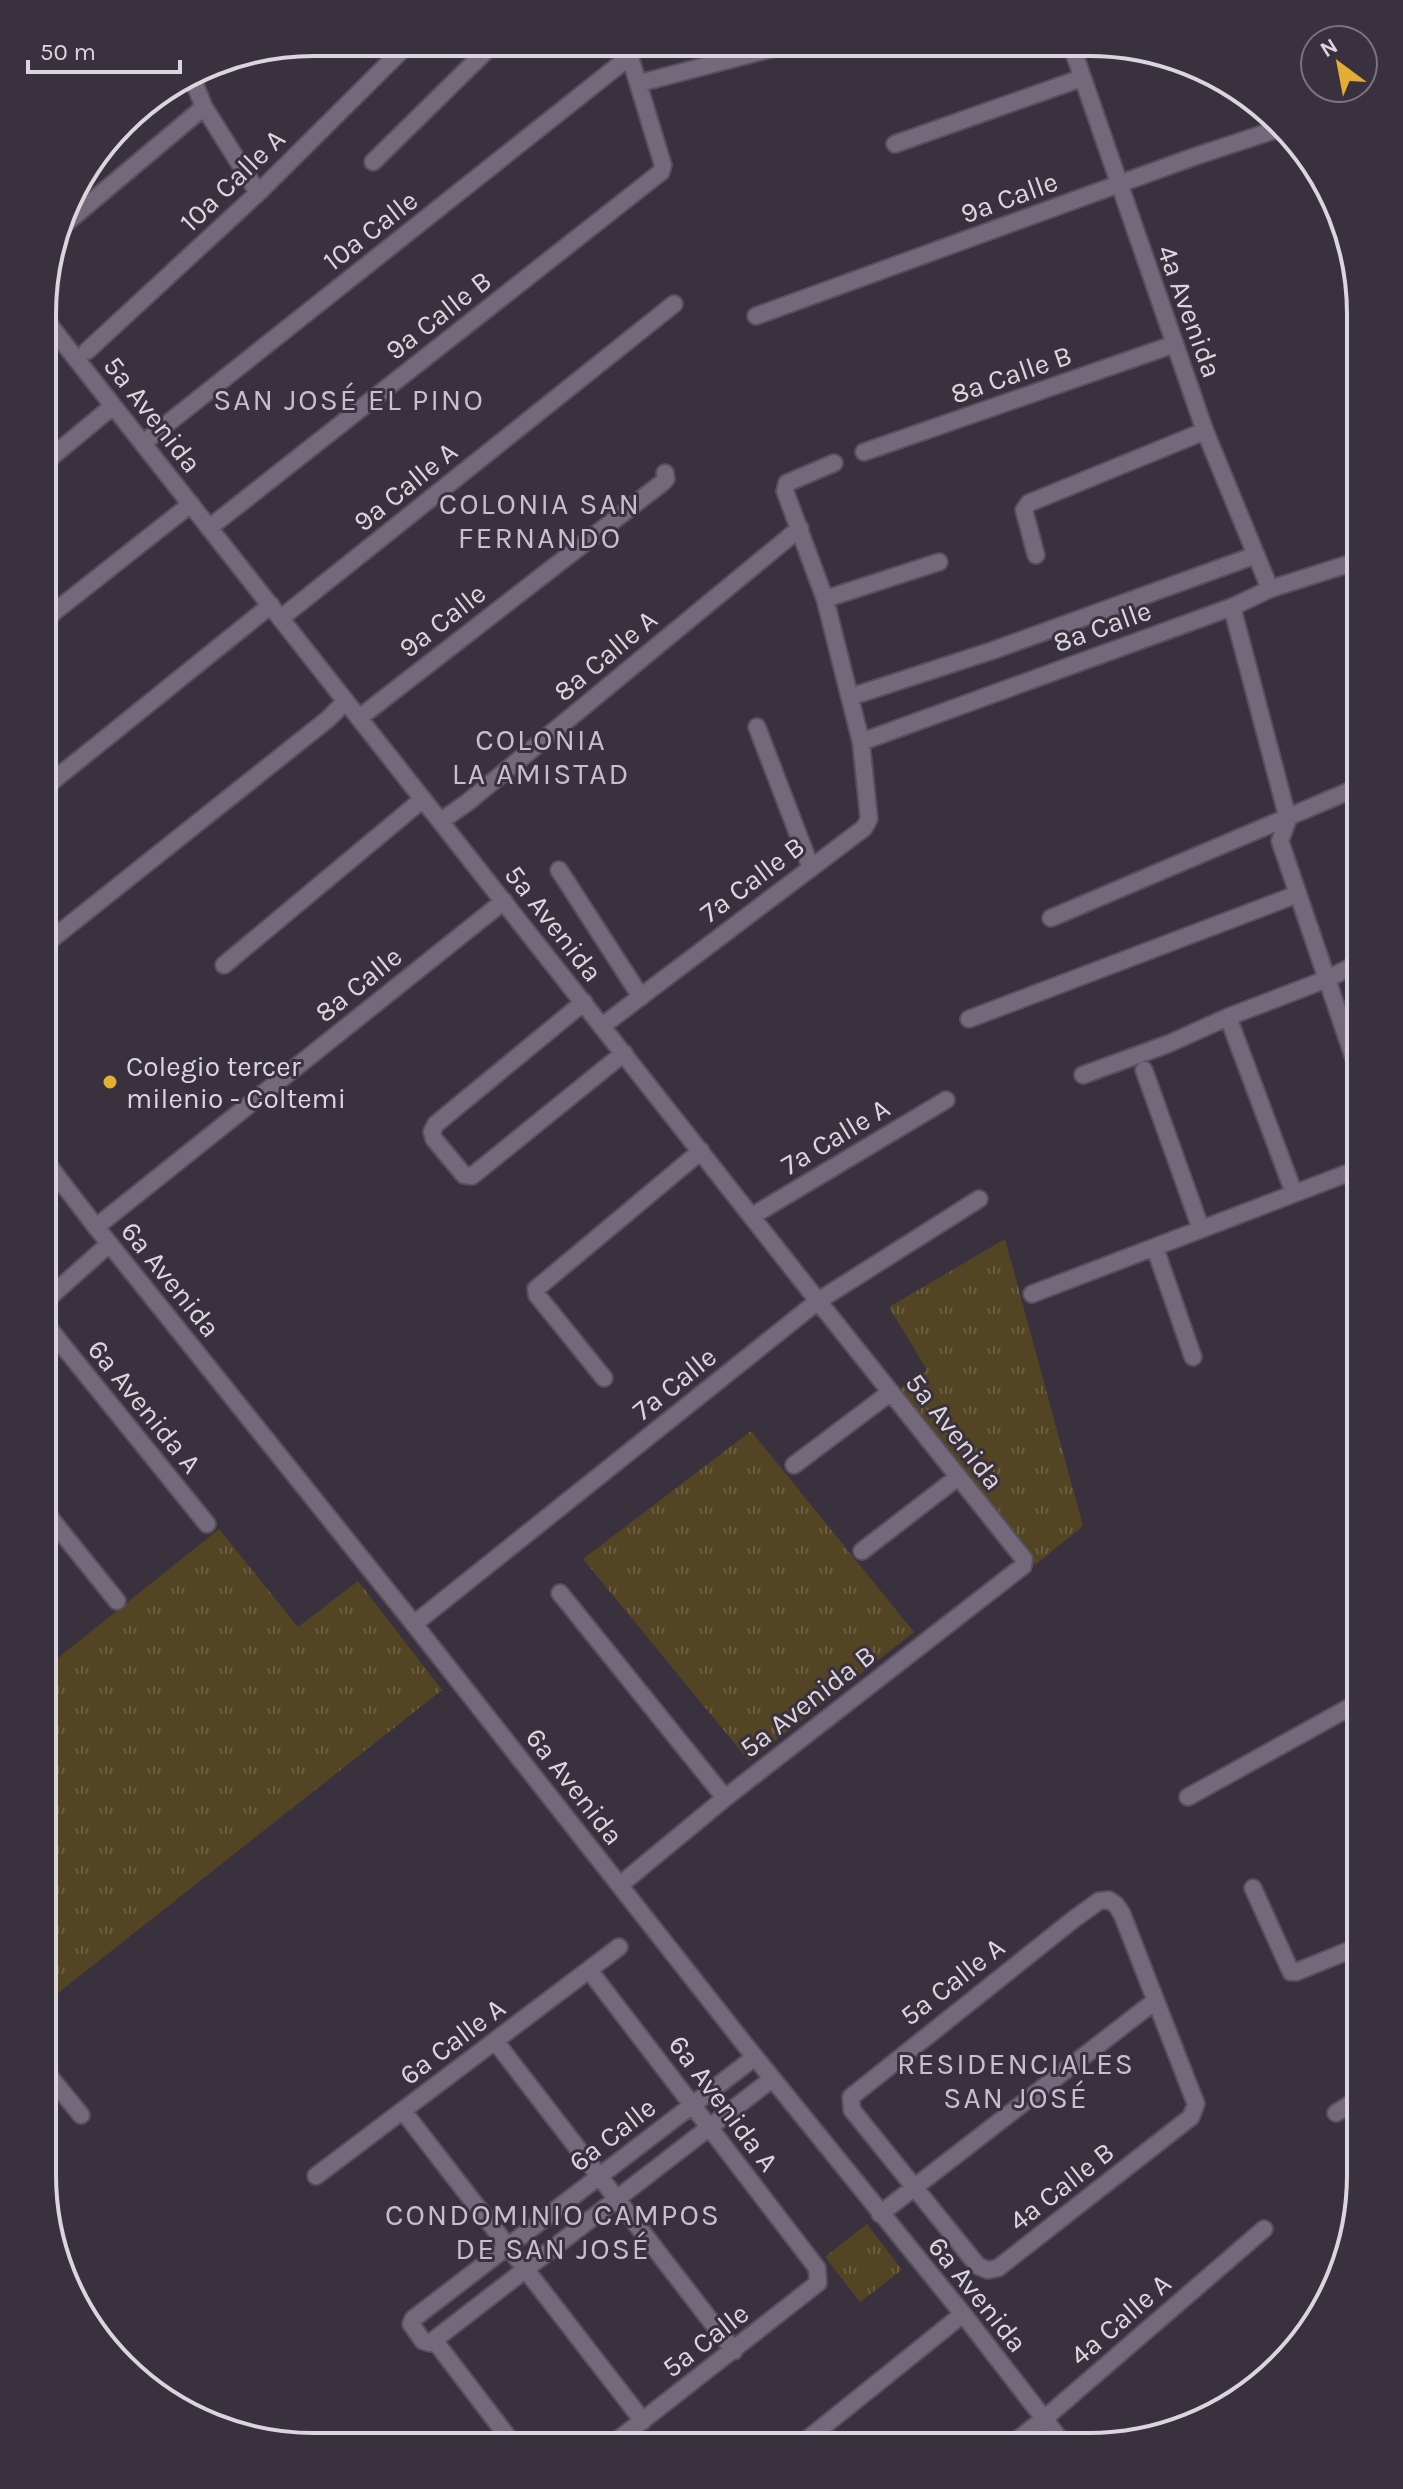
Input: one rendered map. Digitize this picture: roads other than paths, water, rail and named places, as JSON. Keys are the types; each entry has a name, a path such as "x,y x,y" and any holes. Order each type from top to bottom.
{"street":[{"name":"10a Calle A","path":"87,351 258,193 396,56"},
{"path":"373,162 481,56"},
{"name":"10a Calle","path":"143,443 621,56"},
{"path":"629,56 640,83 744,56"},
{"name":"4a Avenida","path":"1075,56 1205,431 1270,589"},
{"path":"895,144 1082,78"},
{"name":"9a Calle B","path":"209,528 661,172 663,165 640,83"},
{"path":"195,86 204,107 258,193"},
{"path":"76,214 204,107"},
{"name":"9a Calle","path":"756,316 1271,132"},
{"name":"9a Calle A","path":"56,779 674,304"},
{"name":"5a Avenida","path":"56,333 1024,1559"},
{"name":"8a Calle B","path":"864,452 1175,344"},
{"path":"56,453 113,406"},
{"path":"1036,555 1025,505 1205,431"},
{"path":"834,463 787,483 785,491 825,599 861,742"},
{"name":"9a Calle","path":"359,718 662,483 666,479 665,473"},
{"path":"56,611 191,504"},
{"name":"8a Calle A","path":"441,821 800,528"},
{"path":"850,697 994,650 1256,555"},
{"path":"825,599 939,562"},
{"name":"8a Calle","path":"861,742 1232,607 1270,589 1347,565"},
{"path":"1232,607 1288,819 1280,841 1347,1037"},
{"path":"56,936 328,719 346,701"},
{"path":"757,727 811,868"},
{"name":"7a Calle B","path":"602,1026 864,828 869,819 861,742"},
{"path":"1051,918 1347,792"},
{"path":"224,965 423,799"},
{"path":"559,870 641,997"},
{"path":"969,1019 1298,894"},
{"name":"8a Calle","path":"96,1227 504,901"},
{"path":"1083,1075 1168,1044 1347,969"},
{"path":"584,1002 436,1124 432,1132 434,1139 464,1175 472,1176 624,1053"},
{"path":"1228,1017 1294,1193"},
{"path":"1144,1070 1201,1229"},
{"name":"7a Calle A","path":"752,1216 946,1100"},
{"path":"604,1378 537,1295 536,1289 701,1151"},
{"path":"1032,1294 1347,1173"},
{"name":"6a Avenida","path":"56,1175 1055,2433"},
{"name":"7a Calle","path":"414,1624 818,1301 979,1199"},
{"path":"56,1291 109,1244"},
{"path":"1155,1248 1193,1357"},
{"name":"6a Avenida A","path":"56,1337 207,1524"},
{"path":"794,1465 891,1392"},
{"path":"862,1551 958,1477"},
{"path":"56,1525 117,1601"},
{"name":"5a Avenida B","path":"620,1885 725,1798 1023,1566 1024,1559"},
{"path":"560,1593 725,1798"},
{"path":"1188,1797 1346,1709"},
{"path":"1253,1888 1291,1972 1346,1952"},
{"name":"5a Calle A","path":"914,2188 852,2110 851,2097 857,2089 1099,1901 1109,1900 1122,1914 1155,2001"},
{"name":"6a Calle A","path":"316,2176 619,1947"},
{"name":"6a Avenida A","path":"589,1970 817,2268"},
{"path":"880,2214 1155,2001"},
{"name":"4a Calle B","path":"914,2188 978,2266 988,2270 998,2268 1191,2117 1196,2104 1155,2001"},
{"path":"495,2041 734,2351"},
{"name":"6a Calle","path":"755,2057 413,2319 411,2324 423,2341 430,2343 434,2340 772,2079"},
{"path":"56,2089 81,2115"},
{"path":"1336,2113 1346,2107"},
{"path":"403,2111 643,2421"},
{"name":"4a Calle A","path":"1026,2433 1264,2229"},
{"name":"5a Calle","path":"627,2433 818,2283 817,2268"},
{"path":"815,2433 963,2314"},
{"path":"434,2340 505,2433"}],"place":[{"name":"Colegio tercer milenio - Coltemi","path":"110,1082"}],"district":[{"name":"SAN JOSÉ EL PINO","path":"349,400"},
{"name":"COLONIA SAN FERNANDO","path":"540,521"},
{"name":"COLONIA LA AMISTAD","path":"541,757"},
{"name":"RESIDENCIALES SAN JOSÉ","path":"1016,2081"},
{"name":"CONDOMINIO CAMPOS DE SAN JOSÉ","path":"553,2232"}]}
